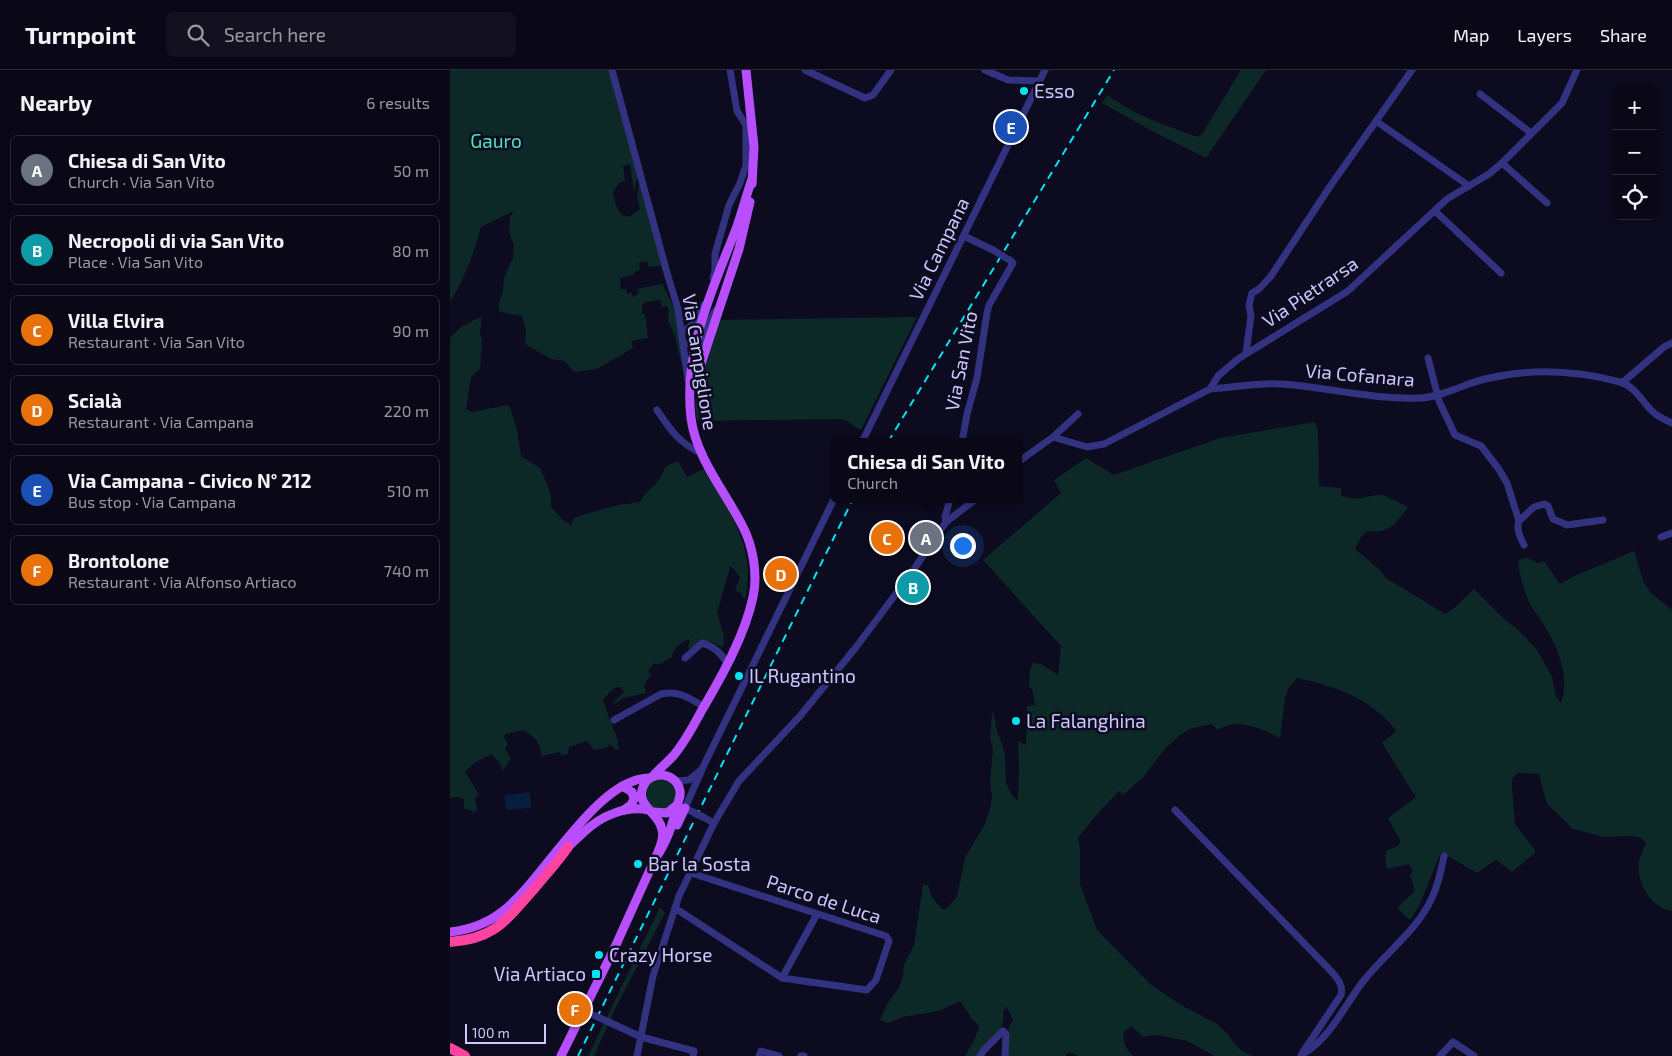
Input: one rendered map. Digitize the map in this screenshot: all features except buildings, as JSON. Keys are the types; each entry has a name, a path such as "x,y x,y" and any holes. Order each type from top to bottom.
{"highway":[{"path":"450,942 480,937 500,926 568,847"},
{"path":"450,1048 465,1056"}],"main road":[{"path":"690,395 745,228 752,191 754,147 746,70"},
{"path":"690,395 694,346 752,179"},
{"name":"Via Campiglione","path":"674,780 670,768 675,754 704,707 727,663 739,637 753,596 754,568 750,547 743,527 696,441 690,395"},
{"name":"Via Campiglione","path":"652,777 675,754"},
{"path":"548,864 557,850 611,792 642,778 661,775 674,780 680,794 680,805 666,842 655,859"},
{"path":"561,1056 587,1012 660,846 663,832 660,822 643,803 641,794 644,784 652,777"},
{"path":"622,786 629,789 634,799 631,805 624,810"},
{"path":"601,802 602,810 612,814"},
{"path":"450,932 474,926 502,912 548,864 589,827 612,814 624,810 638,809 667,813 680,805"}],"street":[{"name":"Via Campiglione","path":"612,70 678,309 690,395"},
{"path":"682,331 689,328 696,319 708,294 715,270 715,254 729,205 740,183 746,165 746,125 737,111 730,70"},
{"path":"805,70 865,98 873,95 891,70"},
{"path":"985,70 1008,80 1039,81"},
{"name":"Via Campana","path":"864,438 1045,70"},
{"path":"1246,353 1250,323 1249,305 1252,293 1260,289 1271,276 1331,185 1412,70"},
{"name":"Via Pietrarsa","path":"1053,437 1087,447 1104,444 1210,389 1228,366 1348,291 1447,200 1489,174 1502,163 1562,103 1577,70"},
{"path":"1480,94 1531,133"},
{"path":"1376,121 1468,186"},
{"path":"1502,163 1547,203"},
{"path":"1435,211 1500,273"},
{"name":"Via San Vito","path":"963,438 977,378 986,313 1012,262 993,250 964,236"},
{"path":"683,342 694,346 699,343 705,336 713,314 720,307"},
{"path":"1622,383 1672,343"},
{"path":"1428,358 1438,391 1437,396 1454,435 1480,446 1498,468 1507,483 1519,520 1519,531 1524,545"},
{"name":"Via Cofanara","path":"1210,389 1247,384 1280,384 1400,398 1437,396 1459,386 1486,378 1551,370 1590,375 1622,383 1639,396 1654,413 1672,424"},
{"path":"658,410 678,439 686,446 703,454"},
{"path":"1022,459 1053,437 1078,414"},
{"path":"714,823 680,805 695,789 704,765 832,503"},
{"path":"946,522 945,517 949,503"},
{"path":"637,1056 653,976 675,908 714,823 739,781 800,716 851,653 910,575 946,522 971,503"},
{"path":"1519,520 1534,507 1544,504 1548,506 1553,519 1567,526 1603,520"},
{"path":"1661,537 1672,533"},
{"path":"685,658 702,643 720,652 727,663"},
{"path":"614,720 667,692 674,692 685,696 704,707"},
{"path":"674,780 685,781 693,779 704,765"},
{"path":"1175,810 1329,969 1339,982 1342,988 1341,994 1301,1056"},
{"path":"1301,1056 1318,1043 1365,980 1418,920 1431,900 1440,877 1444,856"},
{"name":"Parco de Luca","path":"675,908 782,978 868,990 876,980 889,941 886,936 691,873"},
{"path":"782,978 817,914"},
{"path":"587,1012 641,1037 694,1051 693,1056"},
{"path":"980,1056 1003,1031 1006,1034 1005,1056"},
{"path":"1440,1056 1453,1042 1474,1056"},
{"path":"760,1056 761,1051 778,1056"}],"green space":[{"name":"Gauro","path":"450,70 610,70 638,175 634,192 630,164 623,166 625,181 619,183 613,192 614,198 620,213 624,216 634,214 640,209 637,196 639,183 662,266 649,267 647,261 639,263 640,270 634,272 635,274 620,278 621,289 626,289 627,294 631,292 633,297 639,293 637,289 662,284 675,309 683,369 674,333 668,320 669,311 667,306 662,307 660,300 645,302 642,306 648,338 631,341 633,348 597,369 574,372 565,361 551,359 525,344 526,330 522,316 500,312 498,306 503,292 504,278 513,258 514,246 509,232 510,217 514,211 481,227 468,265 450,302"},
{"path":"1241,70 1266,70 1206,158 1102,103 1107,95 1140,114 1198,137 1202,134"},
{"path":"482,316 480,369 471,377 466,409 472,412 507,405 510,407 517,430 521,456 540,468 551,494 551,507 563,520 571,525 574,518 581,515 619,505 640,502 660,478 665,467 678,461 687,477 705,468 730,512 740,535 747,560 748,575 746,599 742,597 742,593 735,591 740,577 730,567 717,613 724,637 723,647 705,641 688,649 690,639 687,640 676,648 672,657 658,665 654,663 648,672 651,674 644,685 646,693 624,698 614,704 624,692 621,687 618,687 611,691 603,700 619,742 617,744 619,749 616,750 610,744 607,747 594,750 587,741 569,747 568,754 561,755 560,752 542,756 536,740 523,730 506,734 504,736 508,745 505,748 511,759 505,769 502,770 492,754 474,763 465,772 479,795 475,798 477,809 474,813 471,810 464,809 464,799 450,798 450,338 461,327"},
{"path":"917,317 861,430 841,419 698,421 695,411 701,371 719,320"},
{"path":"1315,422 1318,430 1319,486 1341,488 1341,496 1357,499 1383,495 1408,507 1396,522 1387,529 1367,531 1361,537 1355,549 1380,570 1386,578 1445,614 1474,589 1537,650 1552,677 1556,697 1561,703 1564,693 1564,682 1557,650 1541,620 1532,608 1523,584 1518,561 1527,558 1538,563 1544,561 1560,584 1634,551 1644,583 1650,592 1672,610 1672,911 1664,909 1652,900 1643,886 1640,878 1639,862 1646,843 1641,838 1634,836 1604,837 1573,829 1547,804 1539,774 1517,773 1512,779 1515,824 1535,850 1535,853 1512,872 1496,860 1477,873 1441,852 1419,906 1410,920 1397,908 1415,891 1410,874 1413,872 1409,864 1387,869 1385,855 1387,850 1396,847 1400,843 1388,818 1416,797 1382,743 1396,731 1387,720 1365,702 1325,685 1297,678 1289,687 1285,698 1280,738 1257,728 1241,724 1233,724 1218,730 1212,724 1189,729 1165,749 1143,777 1123,795 1119,791 1078,838 1080,848 1080,884 1097,930 1151,985 1181,1005 1217,1024 1239,1049 1253,1056 1215,1056 1187,1041 1157,1035 1143,1037 1132,1026 1124,1032 1124,1042 1133,1056 1079,1056 1069,1052 1066,1056 1006,1056 1009,1027 1013,1020 1007,1007 1003,1011 1004,1018 1000,1030 992,1041 978,1056 965,1056 979,1028 960,1001 938,1011 903,1017 889,1023 880,1020 887,1004 898,989 903,977 904,965 914,945 923,885 928,885 932,897 942,909 946,909 957,897 965,858 985,824 992,797 990,782 993,750 990,737 993,712 996,729 1004,750 1007,783 1012,795 1018,801 1018,741 1026,745 1027,706 1035,705 1032,689 1029,688 1030,670 1033,663 1041,664 1058,675 1061,646 983,560 1061,493 1054,480 1086,458 1114,475 1220,438"},
{"path":"661,778 667,779 672,783 676,788 676,800 672,805 667,809 661,810 655,809 650,805 646,800 645,794 646,788 650,783 655,779"},
{"path":"660,907 665,913 616,1007 594,1056 588,1056"}],"water":[{"path":"530,792 531,808 506,810 506,795"}],"railway":[{"path":"890,438 1114,70"},
{"path":"578,1056 851,503"}],"place":[{"name":"Esso","path":"1024,91"},
{"name":"Via Campana - Civico N° 212","path":"1011,127"},
{"name":"Villa Elvira","path":"887,538"},
{"name":"Chiesa di San Vito","path":"926,538"},
{"name":"Scialà","path":"781,574"},
{"name":"Necropoli di via San Vito","path":"913,587"},
{"name":"IL Rugantino","path":"739,676"},
{"name":"La Falanghina","path":"1016,721"},
{"name":"Bar la Sosta","path":"638,864"},
{"name":"Crazy Horse","path":"599,955"},
{"name":"Via Artiaco","path":"596,974"},
{"name":"Brontolone","path":"575,1009"}]}
